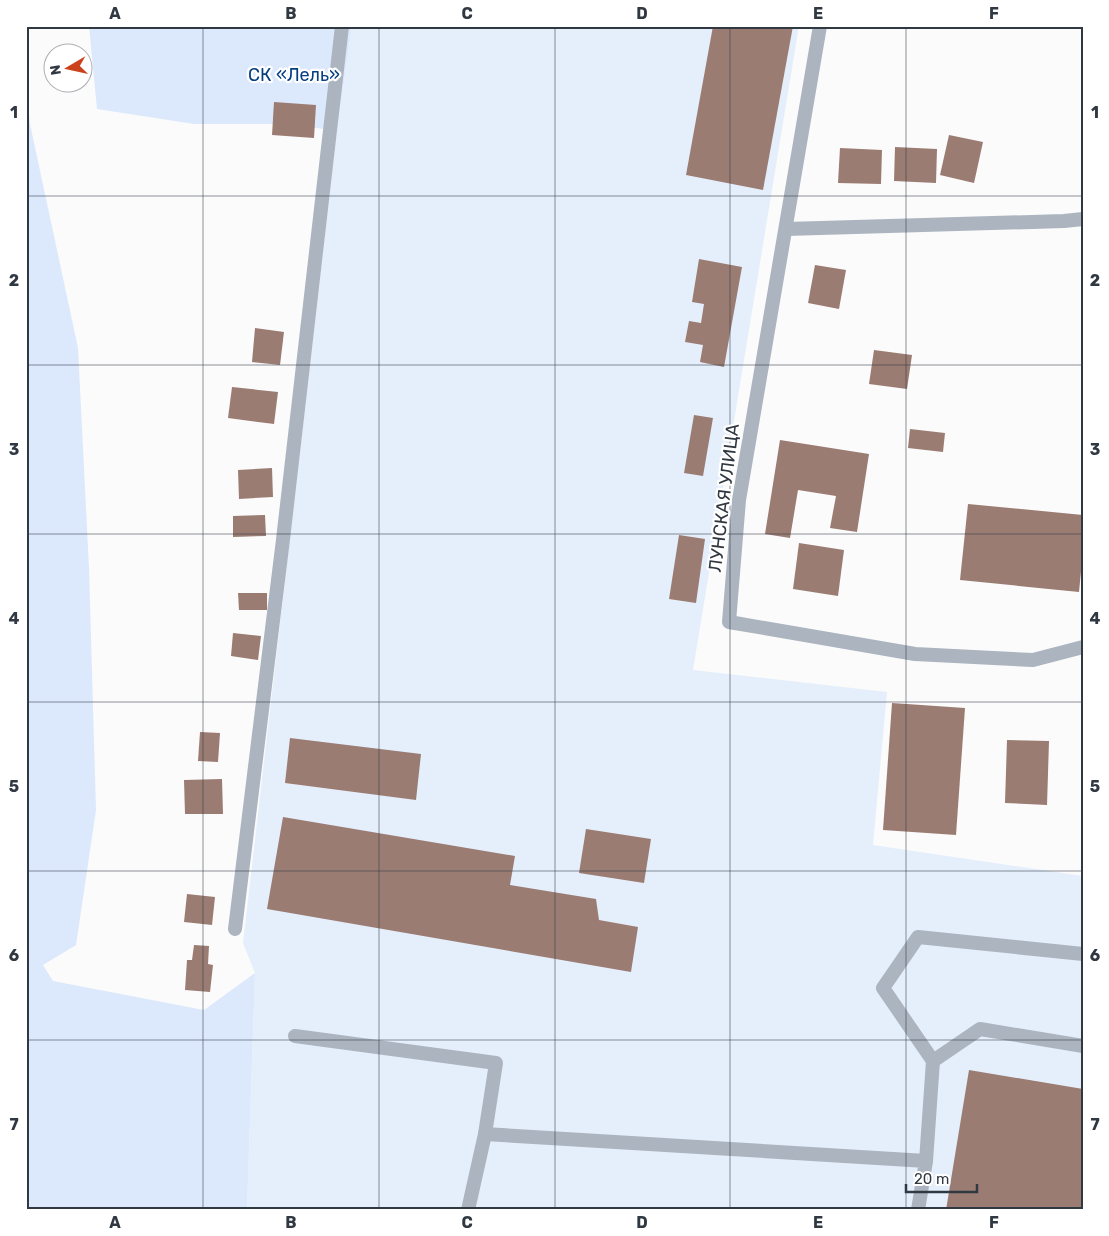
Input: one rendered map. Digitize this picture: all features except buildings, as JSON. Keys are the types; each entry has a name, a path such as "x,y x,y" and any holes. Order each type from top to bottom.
{"street":[{"path":"235,929 276,605 342,26"},
{"name":"ЛУНСКАЯ УЛИЦА","path":"820,26 739,500 729,622 915,654 1033,660 1083,647"},
{"path":"786,229 1083,219"},
{"path":"918,1210 926,1161 933,1061 883,988 918,937 1083,954"},
{"path":"933,1061 980,1029 1083,1046"},
{"path":"295,1036 496,1063 485,1134 468,1210"},
{"path":"485,1134 926,1161"}],"shaded area":[{"path":"352,26 799,26 693,670 887,692 873,845 1083,876 1083,1210 247,1210 255,973 243,943 337,131"}],"green space":[{"name":"СК «Лель»","path":"89,26 352,26 337,131 289,124 194,124 97,109"},
{"path":"26,87 30,124 78,348 89,568 96,810 76,945 43,965 53,981 204,1010 255,973 247,1210 26,1210"}]}
